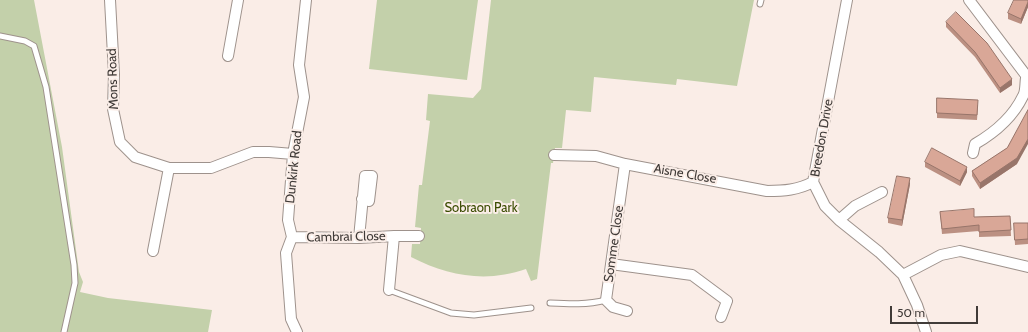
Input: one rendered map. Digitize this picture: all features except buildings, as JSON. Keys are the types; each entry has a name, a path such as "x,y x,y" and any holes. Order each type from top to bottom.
{"street":[{"name":"Mons Road","path":"110,0 114,74 113,109 120,142 135,157 168,168 211,168 253,152 293,154"},
{"path":"228,56 238,0"},
{"name":"Dunkirk Road","path":"297,332 291,319 286,253 292,237 288,220 293,154 304,97 299,65 306,0"},
{"name":"Breedon Drive","path":"847,0 813,182 825,206 839,220 879,252 903,275 917,305 926,332"},
{"path":"969,0 1027,78 1024,96 1008,118 991,135 975,144 973,153"},
{"name":"Aisne Close","path":"554,155 596,156 625,164 768,191 786,191 802,188 813,182"},
{"name":"Somme Close","path":"625,164 606,300 613,307 627,311"},
{"path":"153,252 168,168"},
{"path":"839,220 855,206 882,192"},
{"path":"359,238 362,199"},
{"path":"394,236 419,236"},
{"name":"Cambrai Close","path":"292,237 359,238 394,236 390,290"},
{"path":"903,275 941,255 960,251 1028,266"},
{"path":"611,264 692,275 727,301 722,317"}],"lane":[{"path":"0,36 25,41 34,46 46,87 75,275 64,332"},
{"path":"390,290 451,313 474,315 531,308"},
{"path":"550,302 577,305 592,304 606,300"}],"green space":[{"path":"0,0 34,0 62,147 79,272 83,282 80,292 108,298 212,310 208,332 0,332"},
{"path":"377,0 478,0 467,80 369,69"},
{"name":"Sobraon Park","path":"491,0 754,0 737,86 677,79 676,85 594,77 591,112 566,110 562,148 555,148 553,163 551,163 537,279 531,281 526,269 496,276 467,275 439,269 411,257 412,244 420,244 421,228 415,227 419,185 422,185 430,121 426,120 428,94 473,98 481,89"}]}
